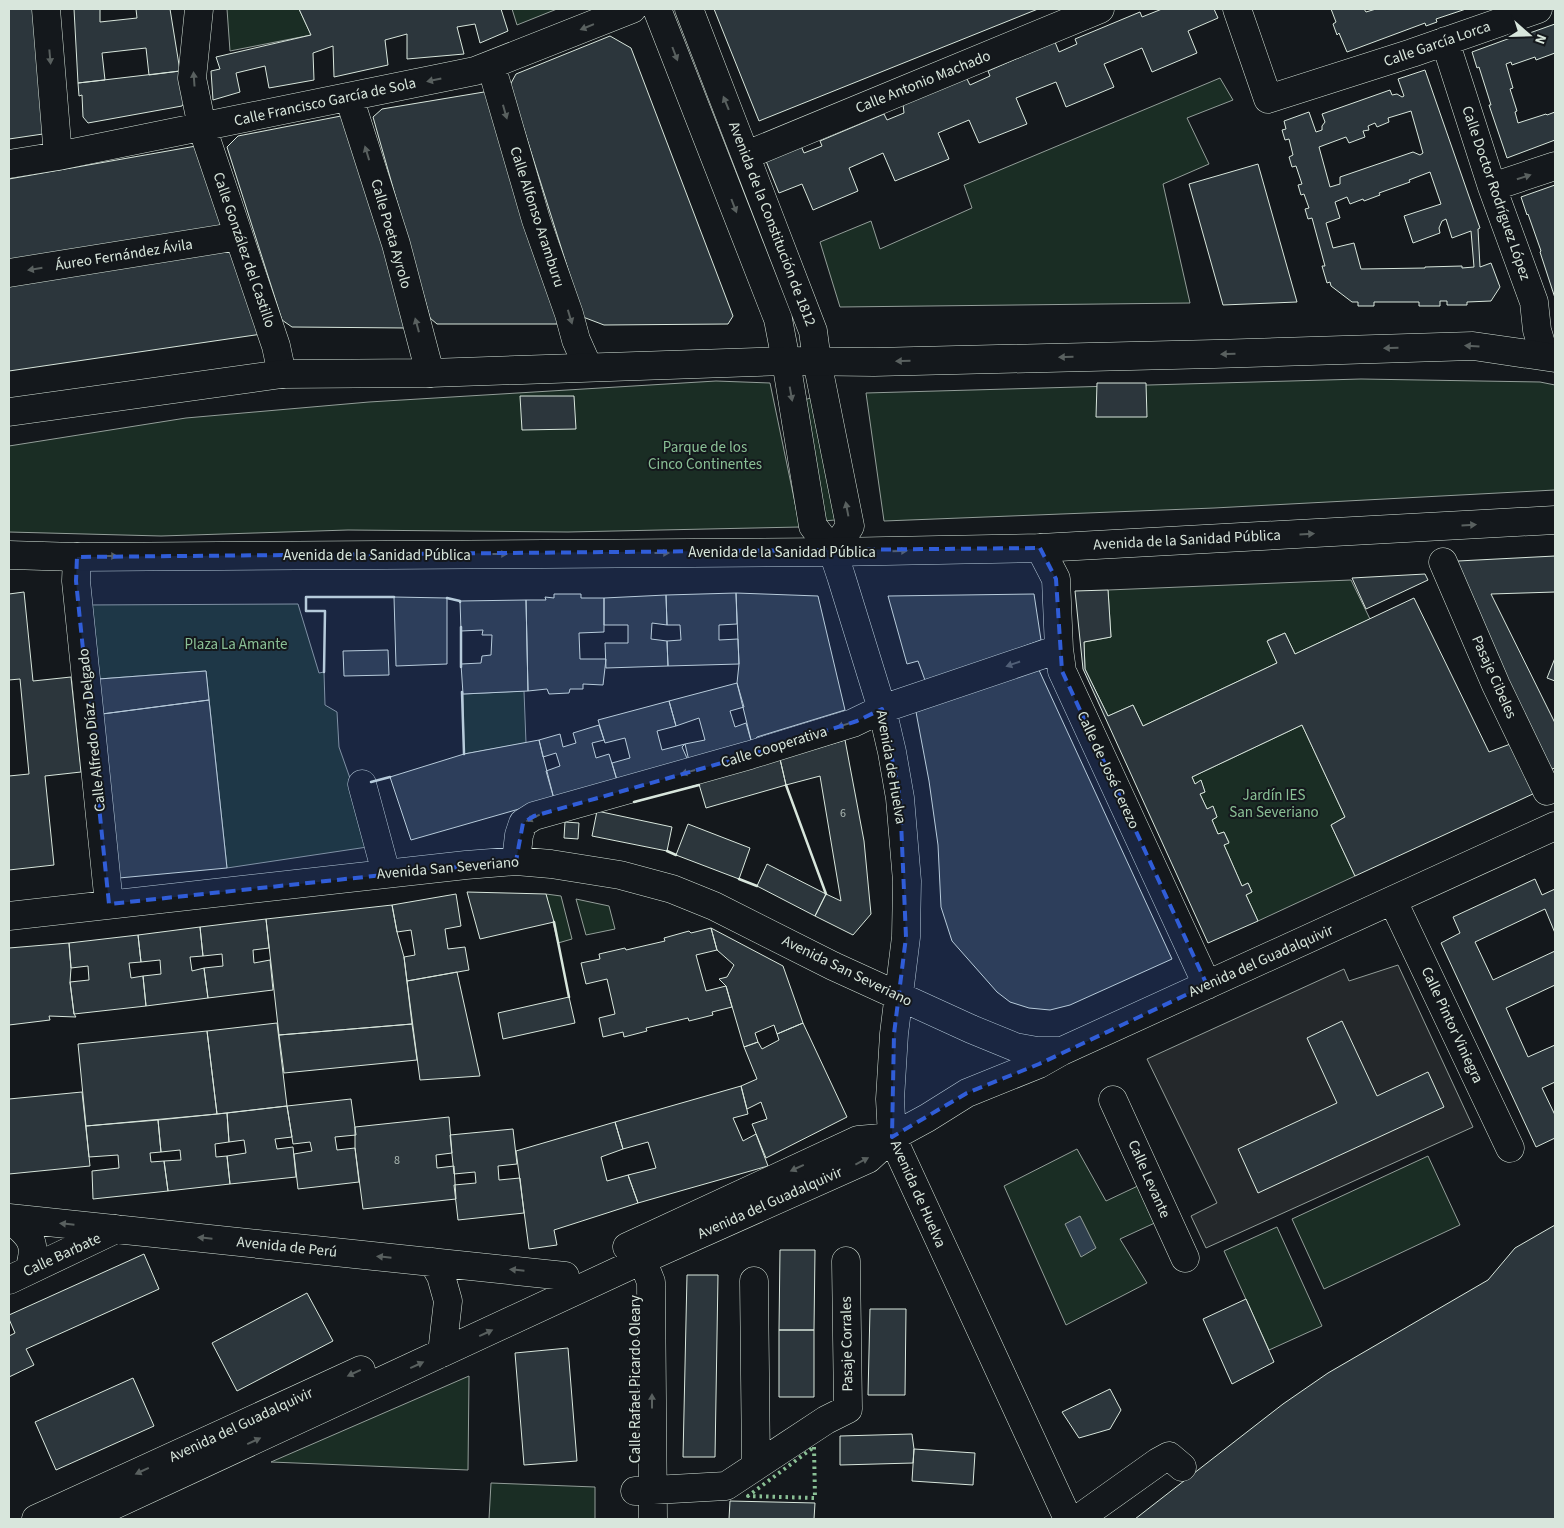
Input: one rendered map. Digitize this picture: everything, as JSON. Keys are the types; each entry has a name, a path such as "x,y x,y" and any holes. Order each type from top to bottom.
{"street":[{"path":"46,9 58,156"},
{"name":"Calle González del Castillo","path":"199,9 192,78 202,127 276,346 282,374"},
{"name":"Calle Francisco García de Sola","path":"9,164 58,156 475,71 632,9"},
{"name":"Avenida de la Constitución de 1812","path":"658,9 778,319 813,526 833,552 850,526 817,361 813,331 689,9"},
{"name":"Calle Antonio Machado","path":"746,155 1100,9"},
{"name":"Calle García Lorca","path":"1237,9 1268,99 1336,78 1538,9"},
{"name":"Calle Doctor Rodríguez López","path":"1445,41 1492,187 1534,302 1537,330 1551,350"},
{"name":"Calle Alfonso Aramburu","path":"491,65 536,220 569,314 576,340 588,367"},
{"name":"Calle Poeta Ayrolo","path":"350,97 396,244 430,372"},
{"path":"1492,187 1555,166"},
{"name":"Áureo Fernández Ávila","path":"9,273 239,236"},
{"path":"9,412 282,374 430,372 786,360 874,362 1473,346 1509,351 1551,350"},
{"name":"Avenida de la Sanidad Pública","path":"9,555 78,557 833,552 1040,548 1555,520"},
{"name":"Calle de José Cerezo","path":"1040,548 1056,579 1059,649 1062,672 1207,985"},
{"name":"Avenida de Huelva","path":"833,552 882,709 900,798 907,882 906,937 894,1034 890,1099 892,1137 1068,1519"},
{"name":"Calle Alfredo Díaz Delgado","path":"78,557 76,581 110,904"},
{"name":"Pasaje Cibeles","path":"1443,562 1496,685 1547,791"},
{"name":"Calle Cooperativa","path":"516,861 519,835 523,824 534,816 759,752 857,721 882,709 1059,649"},
{"path":"362,784 386,873"},
{"name":"Avenida del Guadalquivir","path":"84,1519 444,1342 639,1251 868,1159 892,1137 927,1118 966,1093 1039,1064 1062,1051 1554,829"},
{"name":"Avenida San Severiano","path":"9,916 386,873 516,861 551,864 620,875 672,889 714,906 833,966 971,1029 1015,1047 1037,1051 1062,1051"},
{"name":"Calle Pintor Viniegra","path":"1393,901 1510,1148"},
{"name":"Calle Levante","path":"1113,1100 1185,1258"},
{"name":"Avenida de Perú","path":"9,1218 565,1276"},
{"name":"Avenida de Perú","path":"9,1218 28,1234 33,1246 33,1259 19,1275"},
{"name":"Calle Barbate","path":"19,1275 116,1229"},
{"name":"Avenida del Guadalquivir","path":"36,1519 444,1342 565,1276 639,1251"},
{"name":"Calle Rafael Picardo Oleary","path":"636,1519 644,1490 652,1282 639,1251"},
{"name":"Pasaje Corrales","path":"644,1490 726,1486 826,1420 848,1409 846,1261"},
{"path":"433,1262 441,1276 448,1302 444,1342"},
{"path":"754,1280 756,1466"},
{"path":"1078,1519 1169,1456 1182,1467"},
{"name":"Calle Rafael Picardo Oleary","path":"644,1490 653,1519"}],"highlighted area":[{"path":"1040,548 1056,579 1062,671 1207,985 1039,1064 967,1093 892,1137 894,1034 906,937 900,798 882,709 857,721 750,755 534,816 523,823 516,861 109,904 76,581 77,557"}],"green space":[{"path":"227,9 299,9 311,35 230,51"},
{"path":"512,9 557,9 517,25"},
{"path":"1220,78 1233,100 1187,118 1209,164 1163,184 1190,303 840,307 820,242 871,221 880,249 972,208 964,185"},
{"path":"1361,379 1540,382 1555,385 1555,490 1214,508 884,521 866,393"},
{"name":"Parque de los Cinco Continentes","path":"716,381 770,383 800,527 568,532 348,530 161,536 9,532 9,446 186,418 369,402"},
{"path":"813,397 835,520 823,521 802,401"},
{"path":"1351,580 1370,619 1295,654 1285,633 1268,640 1277,663 1143,726 1133,705 1108,716 1085,669 1084,642 1111,637 1108,590"},
{"name":"Plaza La Amante","path":"298,604 319,673 324,672 325,705 337,712 339,747 374,846 227,868 206,671 99,679 83,605"},
{"path":"524,691 526,743 464,754 463,694"},
{"name":"Jardín IES San Severiano","path":"1302,725 1345,817 1331,825 1355,876 1258,921 1246,895 1252,892 1248,883 1242,886 1224,845 1229,842 1224,832 1218,834 1212,820 1217,817 1213,807 1207,809 1200,794 1205,792 1201,781 1195,784 1192,777"},
{"path":"546,894 561,896 572,939 558,943"},
{"path":"576,899 609,906 615,929 586,935"},
{"path":"1077,1149 1106,1201 1142,1184 1159,1221 1120,1239 1147,1283 1066,1325 1004,1186"},
{"path":"1428,1156 1460,1225 1324,1289 1292,1219"},
{"path":"1277,1227 1322,1326 1269,1350 1224,1251"},
{"path":"469,1376 468,1470 271,1462"},
{"path":"491,1483 595,1487 595,1519 489,1519"}],"shaded area":[{"path":"1398,965 1473,1127 1206,1248 1191,1216 1217,1203 1147,1059 1344,969 1349,981"}],"water":[{"path":"1080,1216 1096,1248 1081,1257 1065,1224"}],"building":[{"path":"9,9 40,9 43,134 9,139"},
{"path":"74,9 100,9 100,22 137,18 136,9 170,9 180,71 149,75 146,48 102,53 105,80 78,83"},
{"path":"299,9 501,9 508,31 480,43 475,24 457,27 464,54 407,59 407,34 385,40 388,65 334,77 333,46 313,53 314,80 269,88 265,66 236,73 240,92 213,100 211,71 220,69 216,57 311,35"},
{"path":"714,9 1038,9 759,121"},
{"path":"1162,9 1214,9 1218,18 1188,31 1197,53 1152,72 1142,48 1104,64 1114,87 1066,107 1056,82 1016,98 1027,124 979,143 969,120 938,133 949,159 895,181 883,153 849,168 858,191 813,210 802,184 779,193 766,161 801,146 804,153 822,146 820,141 884,114 887,120 904,113 903,104 966,77 970,85 990,76 988,71 1055,42 1059,52 1077,44 1075,39 1140,12 1142,17"},
{"path":"1331,9 1364,9 1366,12 1376,9 1466,9 1436,19 1437,22 1426,26 1425,23 1347,52 1339,33 1337,35 1333,24 1336,22"},
{"path":"1555,24 1555,53 1536,60 1535,57 1512,65 1511,62 1506,64 1513,88 1510,89 1517,111 1515,112 1518,123 1555,112 1555,140 1507,158 1489,105 1491,105 1479,67 1477,68 1472,52"},
{"path":"610,36 631,48 733,316 728,324 604,325 583,317 510,85 516,74"},
{"path":"1425,70 1480,228 1478,229 1480,267 1491,263 1500,287 1491,301 1467,302 1467,305 1447,305 1447,301 1440,301 1440,306 1419,306 1419,302 1374,302 1374,306 1358,306 1358,302 1352,302 1331,286 1330,282 1327,283 1322,266 1325,266 1312,218 1308,219 1305,209 1309,208 1304,194 1301,195 1298,185 1302,184 1296,166 1292,167 1289,157 1293,155 1289,139 1285,140 1282,130 1286,129 1284,121 1309,112 1316,132 1322,130 1325,122 1322,114 1390,90 1392,95 1404,96 1398,79","holes":["1411,111 1423,153 1420,155 1413,152 1340,177 1340,184 1330,187 1319,147 1346,137 1349,143 1365,137 1363,131 1369,130 1368,126 1375,123 1377,127 1389,122 1388,118","1430,172 1441,204 1404,216 1413,243 1440,233 1439,228 1442,221 1446,219 1452,238 1471,231 1474,267 1361,269 1354,243 1333,248 1326,223 1340,218 1335,202 1347,197 1350,204 1363,199 1364,201"]},
{"path":"180,71 188,97 182,106 88,123 83,117 82,95 79,96 78,83"},
{"path":"484,92 492,99 559,324 437,324 430,318 373,117 382,109"},
{"path":"341,116 352,126 407,328 292,327 282,320 227,147 238,136"},
{"path":"196,146 224,230 9,264 9,179"},
{"path":"1258,164 1297,302 1223,305 1189,184"},
{"path":"1555,185 1555,298 1541,251 1521,197"},
{"path":"234,247 262,334 9,371 9,283"},
{"path":"1097,383 1146,383 1147,417 1096,417"},
{"path":"520,396 574,396 576,429 522,430"},
{"path":"1555,556 1555,592 1491,594 1555,723 1555,768 1545,771 1454,567 1458,561"},
{"path":"1425,574 1428,580 1366,609 1352,578"},
{"path":"1108,590 1111,637 1084,642 1085,669 1108,716 1133,705 1143,726 1277,663 1267,641 1285,633 1295,654 1414,598 1489,752 1513,743 1535,793 1355,876 1331,825 1345,817 1302,725 1192,777 1195,784 1201,780 1205,792 1200,794 1207,809 1213,806 1217,817 1212,820 1218,834 1224,832 1229,843 1224,845 1242,886 1248,883 1252,892 1246,895 1258,921 1208,943 1083,669 1075,591"},
{"path":"24,592 33,681 71,677 81,772 45,776 54,865 9,870 9,776 29,774 20,679 9,680 9,594"},
{"path":"736,593 818,596 845,710 757,737 752,744 737,683 739,664"},
{"path":"736,593 737,624 719,625 719,640 738,639 739,664 668,666 667,641 681,640 680,625 667,625 666,595"},
{"path":"554,594 581,594 581,598 604,598 604,632 579,633 580,659 606,659 603,685 583,684 583,689 570,689 569,693 549,694 547,689 528,691 526,600 546,600 545,597 554,598"},
{"path":"1034,594 1041,640 926,683 918,661 907,664 888,596"},
{"path":"666,595 667,625 652,623 651,639 667,641 668,666 606,668 605,643 628,643 628,625 604,625 604,598"},
{"path":"394,597 447,598 447,664 396,666"},
{"path":"526,600 528,691 463,694 461,664 481,663 482,656 491,655 492,635 482,635 483,630 461,631 460,601"},
{"path":"388,650 389,675 344,676 343,651"},
{"path":"1555,658 1555,681 1547,678"},
{"path":"1038,668 1172,959 1070,1005 1050,1010 1029,1008 1010,1002 997,992 952,941 941,907 938,845 929,781 916,712"},
{"path":"206,671 209,700 102,714 99,679"},
{"path":"737,683 744,707 730,711 735,727 746,723 752,744 690,765 682,747 685,744 705,740 699,718 676,726 669,701"},
{"path":"209,700 227,868 119,878 102,714"},
{"path":"669,701 676,726 657,731 662,750 685,744 690,765 618,784 612,763 630,758 625,738 605,743 598,720"},
{"path":"599,725 604,740 592,743 596,758 609,754 617,780 554,799 546,771 560,766 556,753 543,757 539,740 560,734 563,747 576,743 573,733"},
{"path":"539,740 554,799 411,840 390,777 464,754"},
{"path":"845,740 864,841 871,914 853,935 815,916 826,894 841,901 820,776 786,785 780,759"},
{"path":"780,759 786,785 706,808 698,781"},
{"path":"597,811 672,827 667,851 592,836"},
{"path":"565,822 579,823 578,839 564,838"},
{"path":"688,824 750,848 739,879 676,855"},
{"path":"767,864 826,894 815,916 757,886"},
{"path":"1535,879 1542,895 1555,889 1555,933 1545,909 1475,942 1493,980 1555,951 1555,985 1506,1008 1528,1057 1555,1045 1555,1082 1542,1088 1555,1115 1555,1138 1536,1147 1441,943 1460,933 1453,917"},
{"path":"467,892 546,894 554,922 480,939"},
{"path":"456,894 461,926 445,929 448,949 465,947 469,970 407,981 404,957 415,955 411,930 397,932 392,905"},
{"path":"392,905 404,957 412,1024 279,1035 266,919"},
{"path":"266,919 269,948 253,950 254,963 270,960 273,990 208,998 204,968 223,966 222,954 203,956 200,927"},
{"path":"200,927 203,956 190,957 192,971 204,968 208,998 146,1006 143,976 161,974 160,960 141,962 138,935"},
{"path":"711,928 717,950 696,955 706,991 726,986 732,1007 712,1012 713,1015 689,1021 688,1018 646,1028 647,1031 624,1037 623,1032 603,1037 599,1018 615,1014 607,979 586,984 581,963 600,959 599,954 665,941 664,938 689,931 691,933"},
{"path":"711,928 783,966 803,1023 777,1034 774,1025 755,1033 758,1042 744,1047 726,986 719,979 727,977 734,965 717,950"},
{"path":"138,935 141,962 129,963 131,978 143,976 146,1006 74,1014 70,982 89,980 88,966 71,968 69,943"},
{"path":"69,943 70,982 76,1017 49,1016 50,1020 9,1025 9,948"},
{"path":"457,972 480,1076 420,1080 407,981"},
{"path":"569,997 575,1023 503,1039 498,1013"},
{"path":"1342,1021 1377,1096 1428,1072 1444,1107 1258,1193 1238,1149 1337,1103 1307,1038"},
{"path":"277,1023 287,1106 217,1114 207,1031"},
{"path":"803,1023 847,1117 766,1158 752,1124 767,1119 761,1102 747,1109 741,1086 757,1079 744,1047 758,1042 762,1049 779,1040 777,1034"},
{"path":"412,1024 417,1060 284,1073 279,1035"},
{"path":"207,1031 217,1114 86,1126 78,1044"},
{"path":"741,1086 748,1114 733,1118 743,1141 756,1134 768,1166 638,1203 628,1175 656,1168 648,1142 623,1149 615,1122"},
{"path":"82,1092 90,1166 9,1174 9,1099"},
{"path":"351,1099 356,1135 335,1137 337,1150 355,1148 359,1182 298,1189 294,1154 312,1151 310,1142 293,1144 287,1106"},
{"path":"287,1106 292,1137 275,1139 277,1149 293,1147 296,1177 230,1184 227,1156 246,1153 244,1140 229,1142 227,1113"},
{"path":"227,1113 229,1142 215,1144 216,1157 227,1156 230,1184 168,1191 164,1161 181,1160 180,1150 161,1152 158,1120"},
{"path":"449,1117 452,1153 436,1155 437,1168 454,1166 456,1199 363,1209 355,1148 355,1127"},
{"path":"158,1120 161,1152 150,1153 151,1162 164,1161 168,1191 93,1199 92,1171 119,1168 118,1155 89,1157 86,1126"},
{"path":"615,1122 623,1149 601,1157 607,1181 628,1175 638,1203 554,1230 557,1245 529,1249 516,1151"},
{"path":"513,1129 517,1164 498,1166 499,1180 520,1178 524,1213 458,1220 454,1185 476,1183 475,1172 454,1174 450,1135"},
{"path":"1555,1225 1555,1519 1135,1519 1283,1404 1328,1373 1488,1280 1515,1248"},
{"path":"780,1250 815,1250 814,1330 779,1330"},
{"path":"144,1254 159,1289 26,1349 34,1365 9,1377 9,1336 15,1333 9,1315"},
{"path":"687,1275 718,1275 715,1457 683,1457"},
{"path":"307,1293 333,1341 237,1391 212,1343"},
{"path":"1246,1299 1274,1362 1232,1384 1203,1319"},
{"path":"870,1309 906,1309 905,1395 868,1395"},
{"path":"779,1330 814,1330 814,1397 779,1397"},
{"path":"568,1348 577,1461 524,1465 515,1353"},
{"path":"133,1378 154,1426 56,1470 35,1422"},
{"path":"1110,1389 1121,1410 1110,1429 1079,1438 1062,1412"},
{"path":"912,1434 913,1463 840,1465 840,1436"},
{"path":"914,1449 975,1453 973,1485 912,1481"},
{"path":"730,1501 815,1503 814,1519 729,1519"}],"hedge":[{"path":"814,1447 815,1498 748,1496 814,1447"}],"wall":[{"path":"324,672 325,611 306,611 306,597 394,597"},
{"path":"447,598 460,602"},
{"path":"461,627 461,667"},
{"path":"462,692 464,754"},
{"path":"371,782 390,777"},
{"path":"634,802 699,785"},
{"path":"786,785 826,894"},
{"path":"667,851 676,855"},
{"path":"739,879 757,886"},
{"path":"554,922 569,997"}]}
